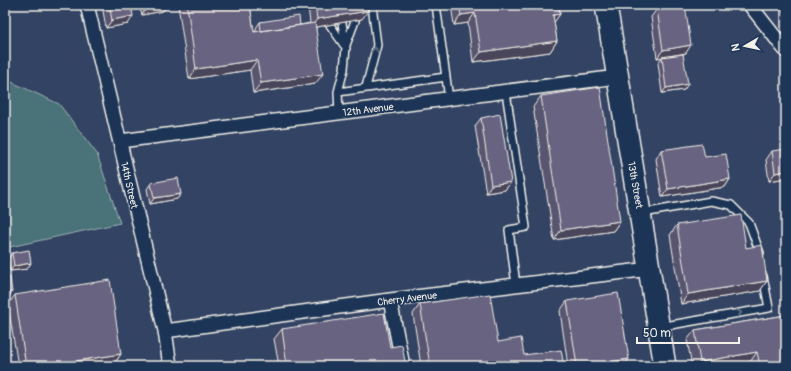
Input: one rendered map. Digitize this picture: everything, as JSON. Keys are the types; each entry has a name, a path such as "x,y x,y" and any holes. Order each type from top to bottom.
{"main road":[{"name":"13th Street","path":"606,5 666,366"}],"street":[{"name":"14th Street","path":"87,5 164,331 170,366"},
{"path":"750,5 786,51"},
{"name":"12th Avenue","path":"120,141 617,77"},
{"name":"Cherry Avenue","path":"164,331 390,300 650,269"},
{"path":"390,300 403,366"}],"lane":[{"path":"366,87 377,45 372,5"},
{"path":"436,5 449,99"},
{"path":"339,113 338,92 344,69 346,47 355,21"},
{"path":"342,23 346,47"},
{"path":"330,25 346,47"},
{"path":"338,92 446,77"},
{"path":"506,92 526,227 509,230 516,285"},
{"path":"640,213 711,201 731,205 749,223 760,254 761,262"},
{"path":"659,326 769,308 762,269"}],"green space":[{"path":"5,79 59,104 97,154 120,223 5,248"}],"building":[{"path":"109,5 131,5 133,16 112,20"},
{"path":"187,5 250,5 254,32 315,23 323,74 261,83 257,60 196,69"},
{"path":"315,5 367,5 368,11 317,19"},
{"path":"459,5 559,5 560,14 553,15 557,41 481,52 475,13 461,15"},
{"path":"685,5 691,45 663,50 657,9"},
{"path":"299,16 300,25 261,31 260,22"},
{"path":"683,54 688,84 666,88 662,57"},
{"path":"600,87 620,221 561,230 541,96"},
{"path":"500,114 511,182 491,185 481,118"},
{"path":"702,144 705,157 726,154 730,179 668,189 661,150"},
{"path":"786,149 786,171 775,173 772,151"},
{"path":"178,178 181,194 154,198 151,183"},
{"path":"741,215 746,248 762,245 767,281 688,294 677,225"},
{"path":"29,250 31,263 14,266 12,253"},
{"path":"10,277 12,292 5,293 5,278"},
{"path":"110,280 121,354 44,366 26,366 15,295"},
{"path":"618,293 629,359 577,366 567,301"},
{"path":"490,294 498,342 521,338 524,355 561,350 564,366 430,366 420,304"},
{"path":"384,313 390,347 402,345 406,366 287,366 282,329"},
{"path":"786,315 786,366 760,366 757,352 700,362 695,330"}]}
